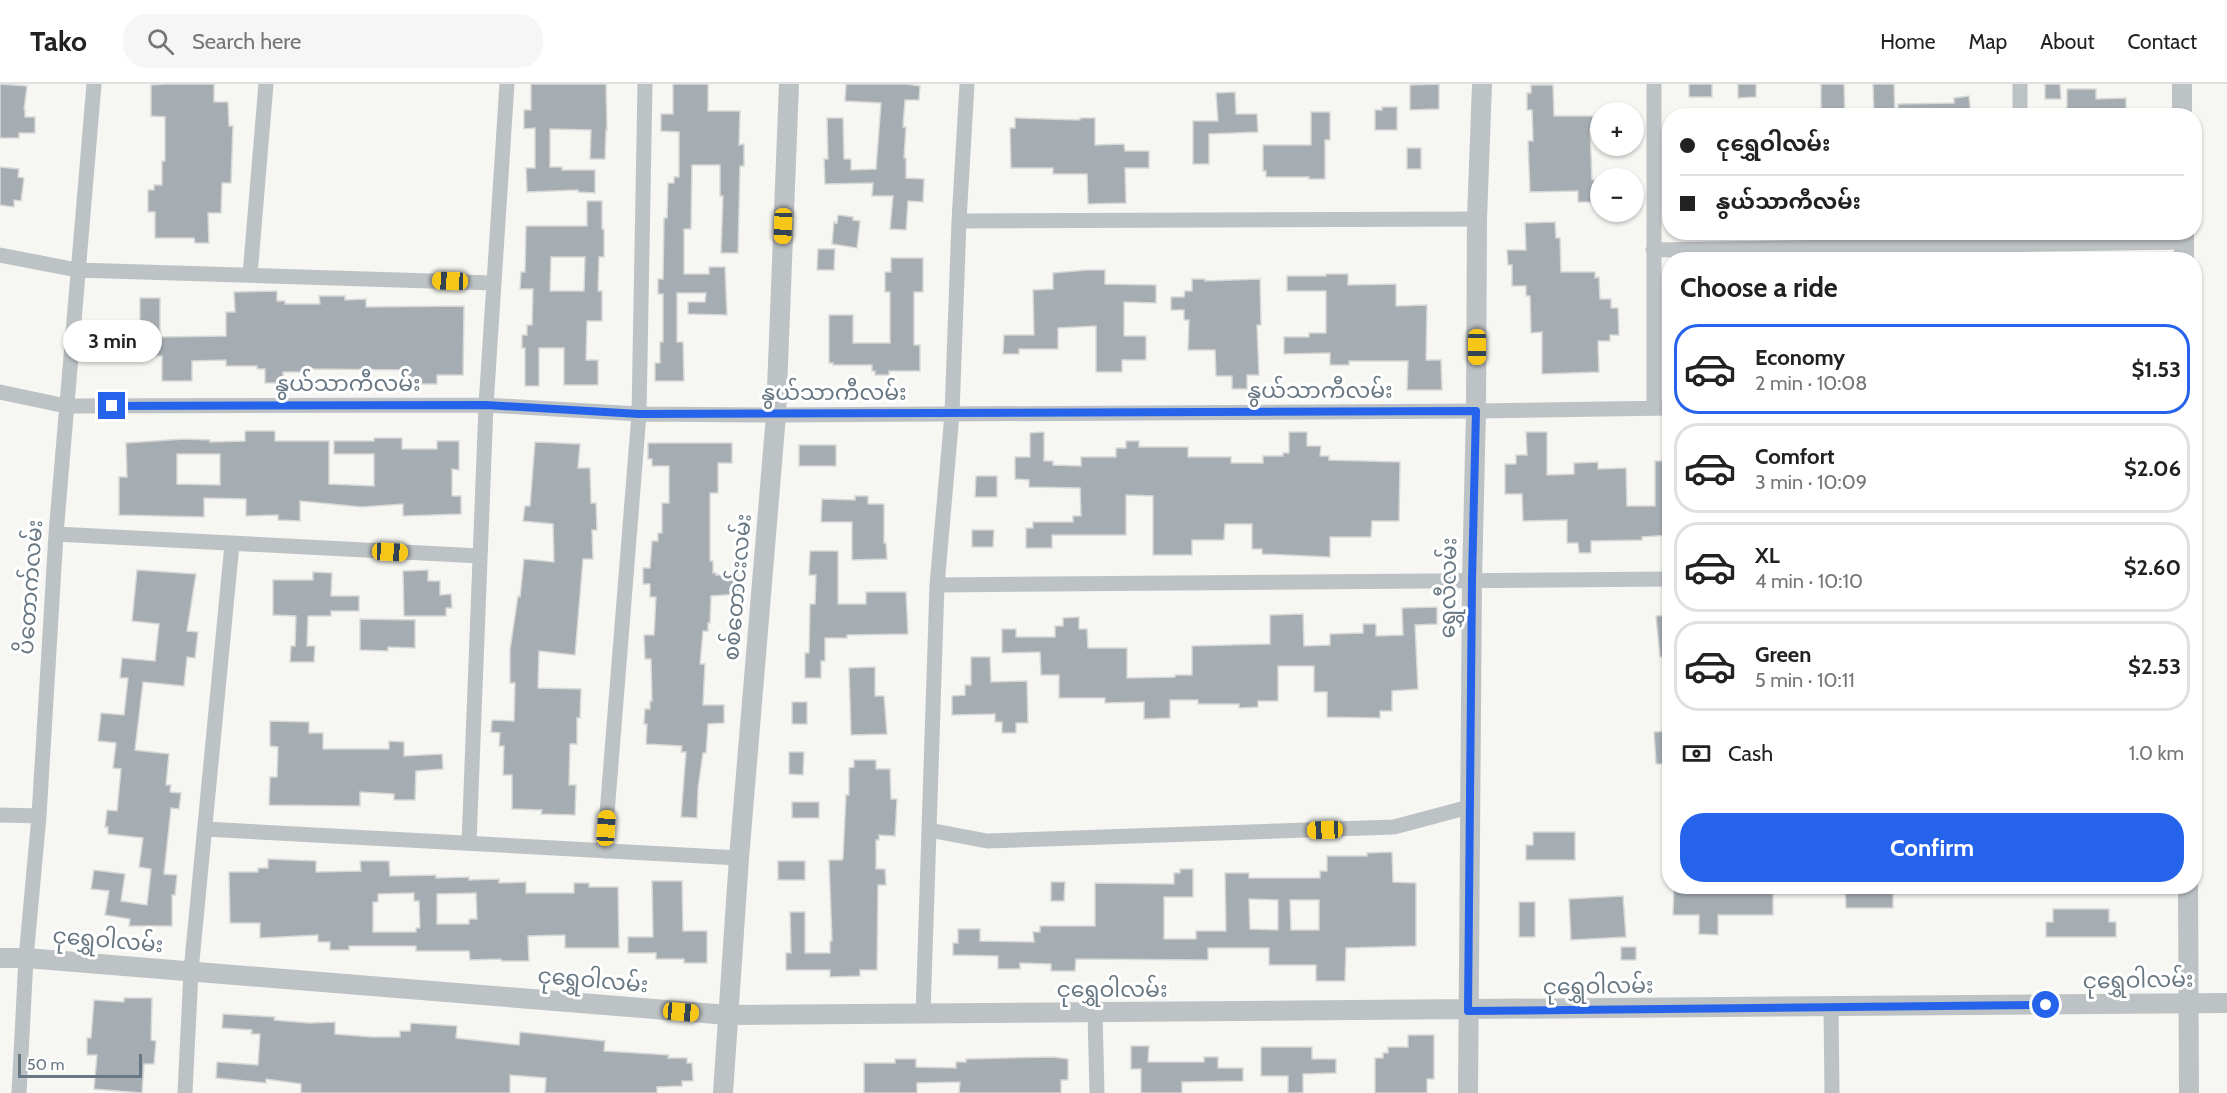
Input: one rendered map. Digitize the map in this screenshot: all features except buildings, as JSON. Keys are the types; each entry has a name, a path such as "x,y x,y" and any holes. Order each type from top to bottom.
{"street":[{"name":"ပိတောက်လမ်း","path":"19,1093 26,958 39,816 56,534 94,84"},
{"path":"250,275 266,84"},
{"path":"469,843 486,405 507,84"},
{"path":"604,851 639,414 645,84"},
{"name":"စစ်တောင်းလမ်း","path":"723,1093 739,858 776,415 789,84"},
{"path":"923,1014 937,585 952,414 967,84"},
{"name":"ရွှေလီလမ်း","path":"1468,1093 1469,807 1477,219 1482,84"},
{"path":"1653,84 1654,408"},
{"path":"2019,84 2020,108"},
{"path":"2182,84 2182,108"},
{"path":"959,221 1477,219"},
{"path":"1653,250 1960,240"},
{"path":"2068,240 2184,245"},
{"path":"0,255 77,270 494,283"},
{"name":"နွယ်သာကီလမ်း","path":"0,392 66,406 486,405 639,414 1476,411 1662,408"},
{"path":"56,534 480,556"},
{"path":"185,1093 191,971 232,544"},
{"path":"937,585 1662,579"},
{"path":"929,830 987,841 1394,827 1469,807"},
{"path":"0,815 39,816"},
{"path":"205,829 739,858"},
{"path":"2188,894 2189,1093"},
{"name":"ငုရွှေဝါလမ်း","path":"0,958 191,971 728,1016 2227,1003"},
{"path":"1832,1007 1832,1093"},
{"path":"1095,1013 1096,1093"}],"route":[{"path":"112,406 486,405 639,414 1476,411 1468,1011 2046,1005"}]}
